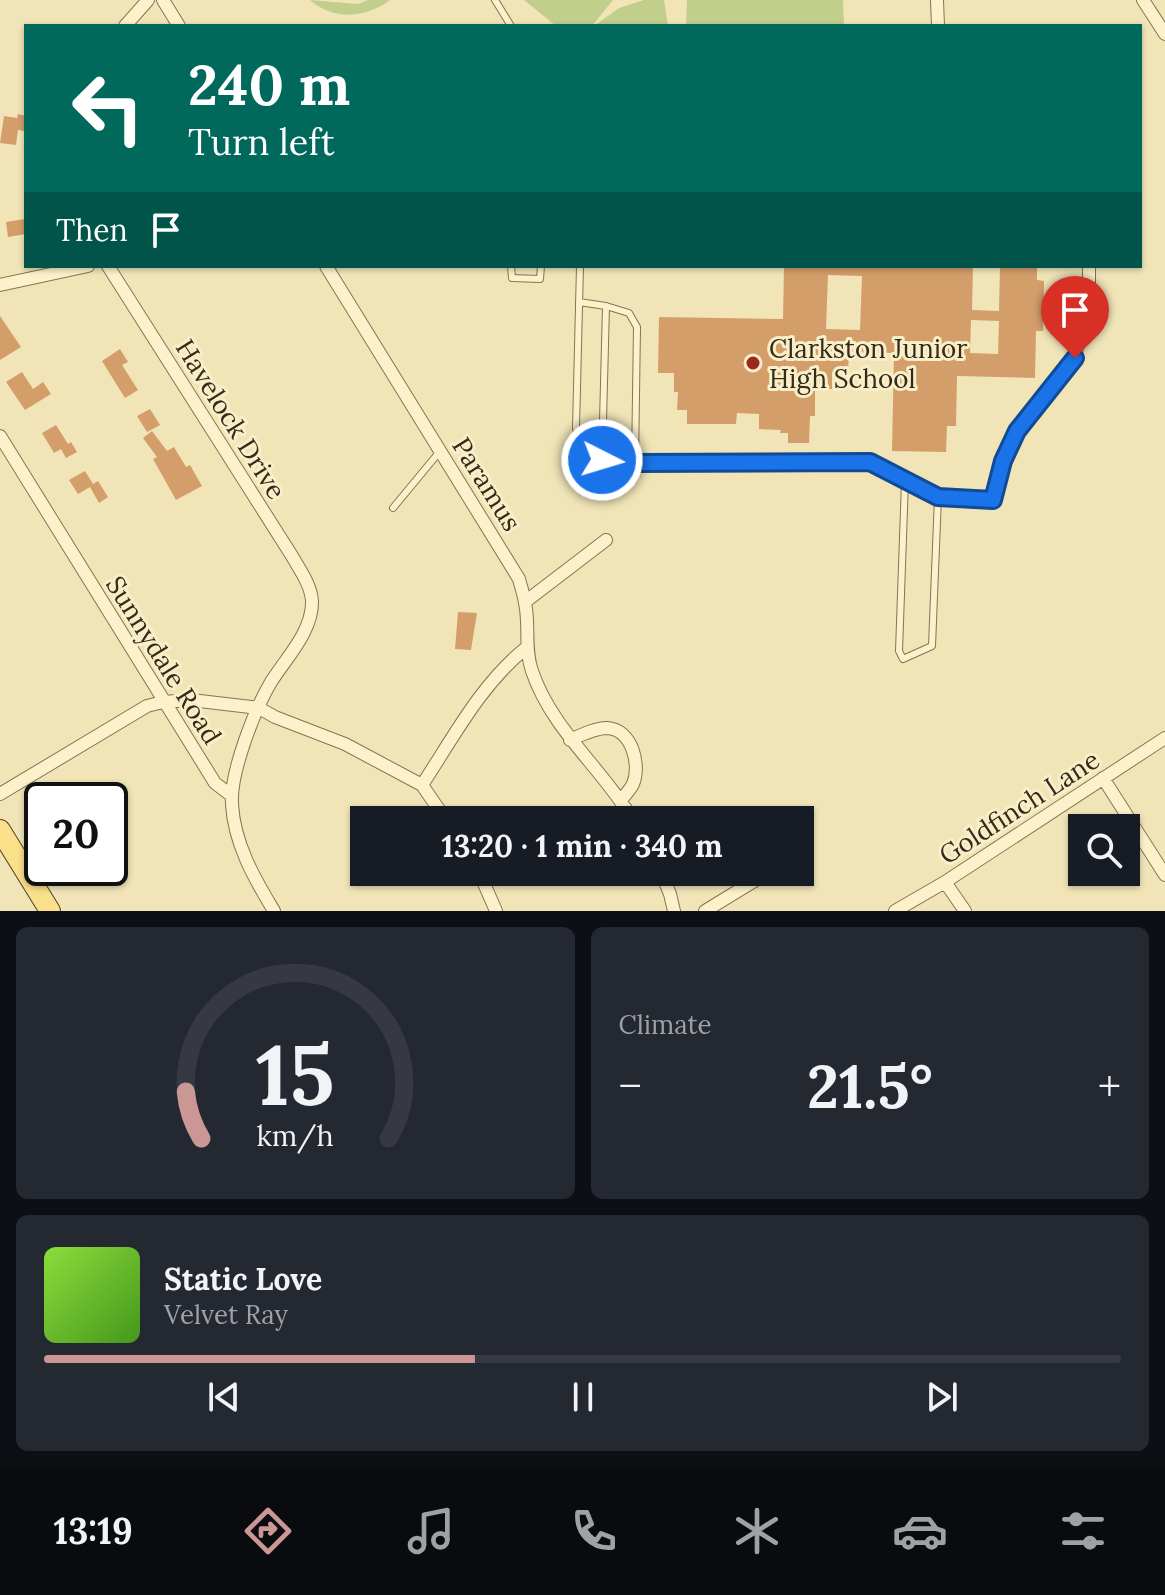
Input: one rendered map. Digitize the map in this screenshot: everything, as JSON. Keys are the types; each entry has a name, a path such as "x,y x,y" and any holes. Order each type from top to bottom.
{"main road":[{"path":"0,830 50,911"}],"street":[{"path":"127,24 148,0"},
{"path":"163,0 178,24"},
{"path":"937,0 938,24"},
{"path":"1143,0 1165,34"},
{"path":"0,285 79,268"},
{"name":"Havelock Drive","path":"109,268 292,556 312,599 306,626 287,661 271,682 259,708"},
{"name":"Paramus","path":"327,268 519,579 525,602 526,648 543,699 570,740 625,806"},
{"path":"993,500 1003,461 1017,431 1075,358 1089,288 1089,268"},
{"name":"Sunnydale Road","path":"0,436 215,783 232,796"},
{"path":"525,602 606,540"},
{"path":"422,785 471,710 507,664 526,648"},
{"path":"0,794 125,717 163,702 202,700 259,708 345,744 422,785 436,806"},
{"path":"259,708 232,784 232,796 240,844 274,911"},
{"path":"570,740 608,728 621,733 631,744 636,773 621,800"},
{"name":"Goldfinch Lane","path":"895,911 945,882 1165,738"},
{"path":"1103,778 1165,875"},
{"path":"945,882 965,911"},
{"path":"485,886 496,911"},
{"path":"667,886 674,911"},
{"path":"705,911 746,886"}],"lane":[{"path":"495,0 510,24"},
{"path":"511,268 512,278 540,279 541,268"},
{"path":"580,268 576,428 585,453 602,460 635,463 870,462 938,497 993,500"},
{"path":"579,302 629,313 637,327 635,463"},
{"path":"602,460 606,306"},
{"path":"393,508 441,450"},
{"path":"905,481 899,651 903,659 932,646 938,497"}],"green space":[{"path":"310,0 358,4 368,0 390,0 371,11 350,15 329,11"},
{"path":"524,0 613,0 594,24 554,24"},
{"path":"644,0 664,0 668,24 597,24 619,8"},
{"path":"687,0 843,0 844,24 686,24"}],"building":[{"path":"18,114 24,116 24,131 18,130 16,145 0,143 4,116 17,118"},
{"path":"24,219 24,234 8,237 6,222"},
{"name":"Clarkston Junior High School","path":"784,268 973,268 972,310 999,311 1000,268 1037,268 1037,280 1044,281 1043,331 1036,331 1035,378 957,376 956,426 947,426 946,452 892,451 894,353 849,352 848,373 832,373 832,389 815,389 815,416 810,416 809,443 788,443 788,433 759,429 759,414 737,413 736,424 687,424 687,410 677,410 678,392 674,392 674,373 658,373 659,317 783,319","holes":["828,275 862,276 860,330 826,329","971,320 999,321 998,354 970,353"]},
{"path":"0,316 21,347 0,360"},
{"path":"120,349 128,362 122,365 138,390 125,398 102,361"},
{"path":"22,372 33,389 43,382 51,394 25,410 6,382"},
{"path":"150,409 160,425 147,432 137,416"},
{"path":"56,425 77,452 66,458 61,449 54,453 42,433"},
{"path":"152,431 167,451 174,447 186,467 190,465 202,486 176,500 153,459 157,457 143,438"},
{"path":"85,471 93,484 98,481 108,497 99,503 90,487 78,494 69,480"},
{"path":"458,612 477,613 471,650 455,649"}],"place":[{"name":"Clarkston Junior High School","path":"753,363"}],"route":[{"path":"602,460 635,463 870,462 938,497 993,500 1003,461 1017,431 1075,358"}]}
